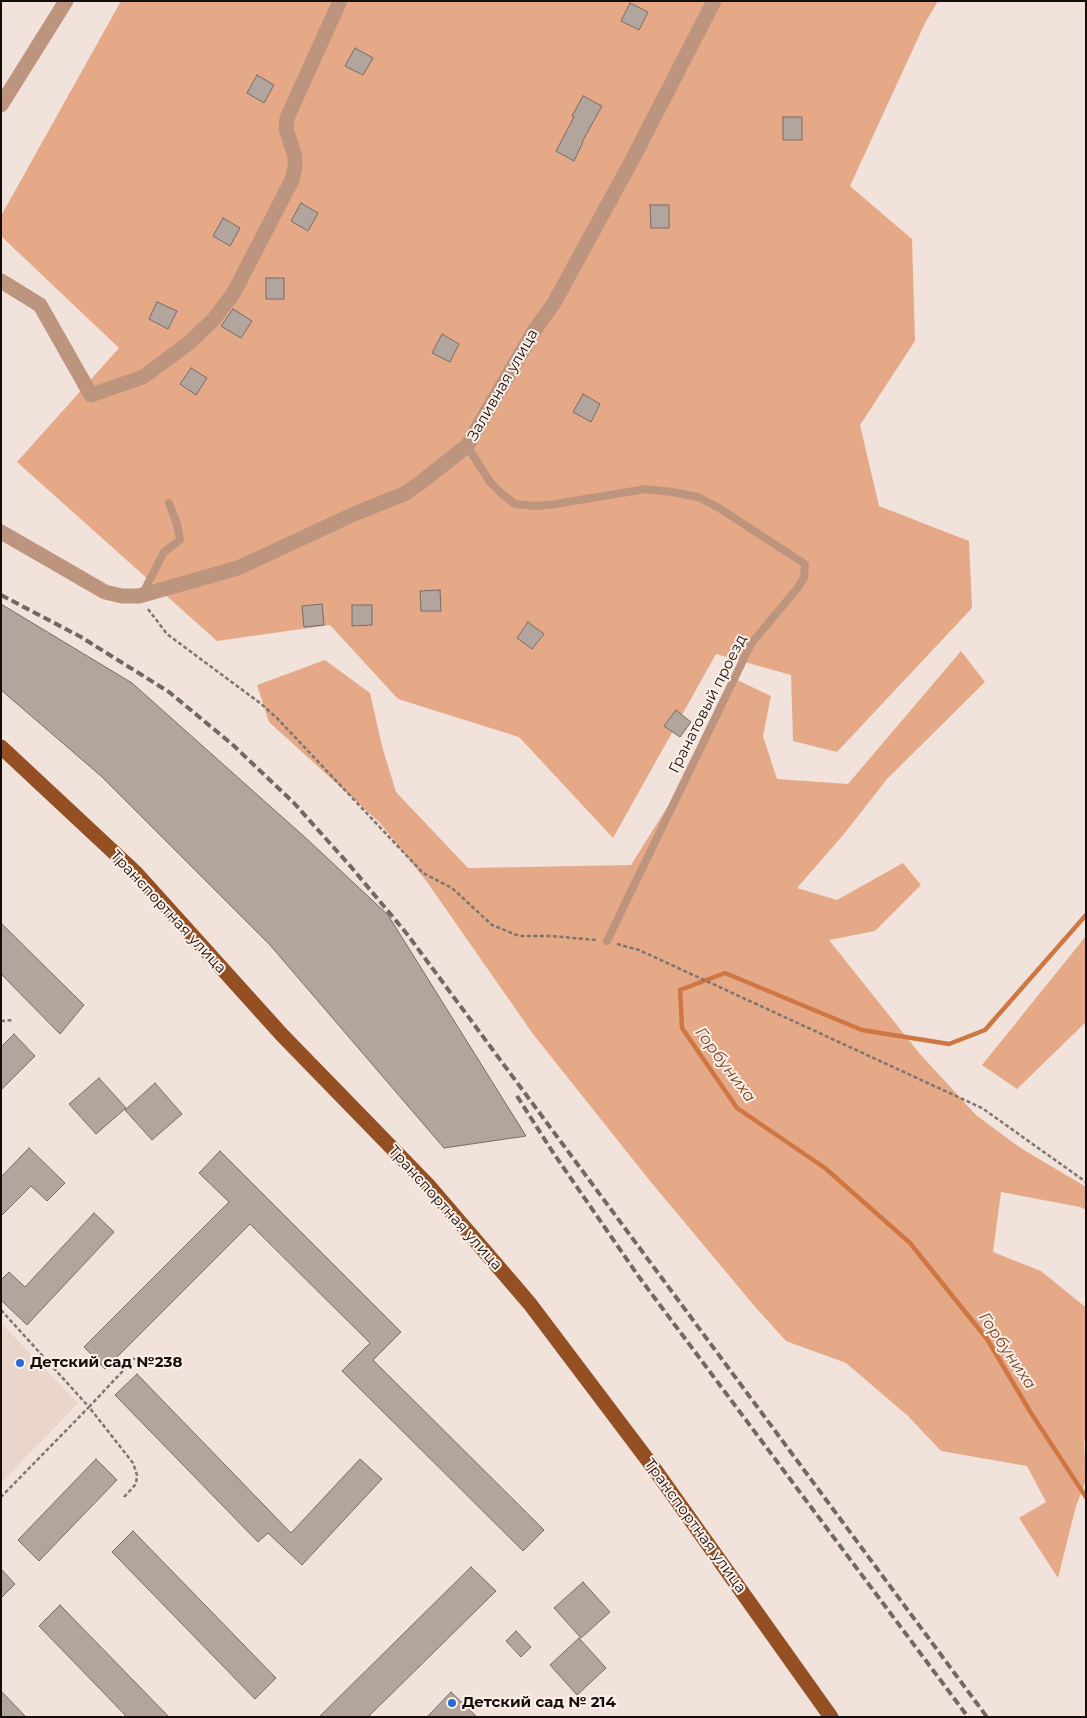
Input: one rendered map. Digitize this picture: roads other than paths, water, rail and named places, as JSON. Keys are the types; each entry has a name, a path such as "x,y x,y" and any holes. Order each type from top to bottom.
{"main road":[{"name":"Транспортная улица","path":"1,747 136,873 282,1035 428,1185 530,1304 653,1467 831,1717"}],"street":[{"path":"1,105 66,1"},
{"path":"1,281 40,305 91,395 144,377 189,343 213,320 233,294 292,180 295,156 286,129 286,118 340,1"},
{"name":"Заливная улица","path":"1,532 104,592 122,596 140,596 238,568 354,514 404,494 467,446 534,330 558,294 631,162 714,1"}],"lane":[{"name":"Гранатовый проезд","path":"467,446 490,482 515,504 536,506 555,504 646,489 689,495 698,497 719,508 805,564 804,578 751,644 607,941"},
{"path":"140,596 150,581 164,552 180,540 177,524 169,503"}],"waterway":[{"name":"Горбуниха","path":"1086,915 985,1030 949,1044 862,1030 725,973 680,990 682,1028 737,1108 825,1168 910,1243 987,1339 1031,1413 1086,1497"}],"railway":[{"path":"1,595 81,637 169,692 233,745 294,803 352,868 407,934 987,1717"},
{"path":"517,1096 552,1151 639,1277 968,1717"}],"place":[{"name":"Детский сад №238","path":"20,1363"},
{"name":"Детский сад № 214","path":"452,1703"}]}
